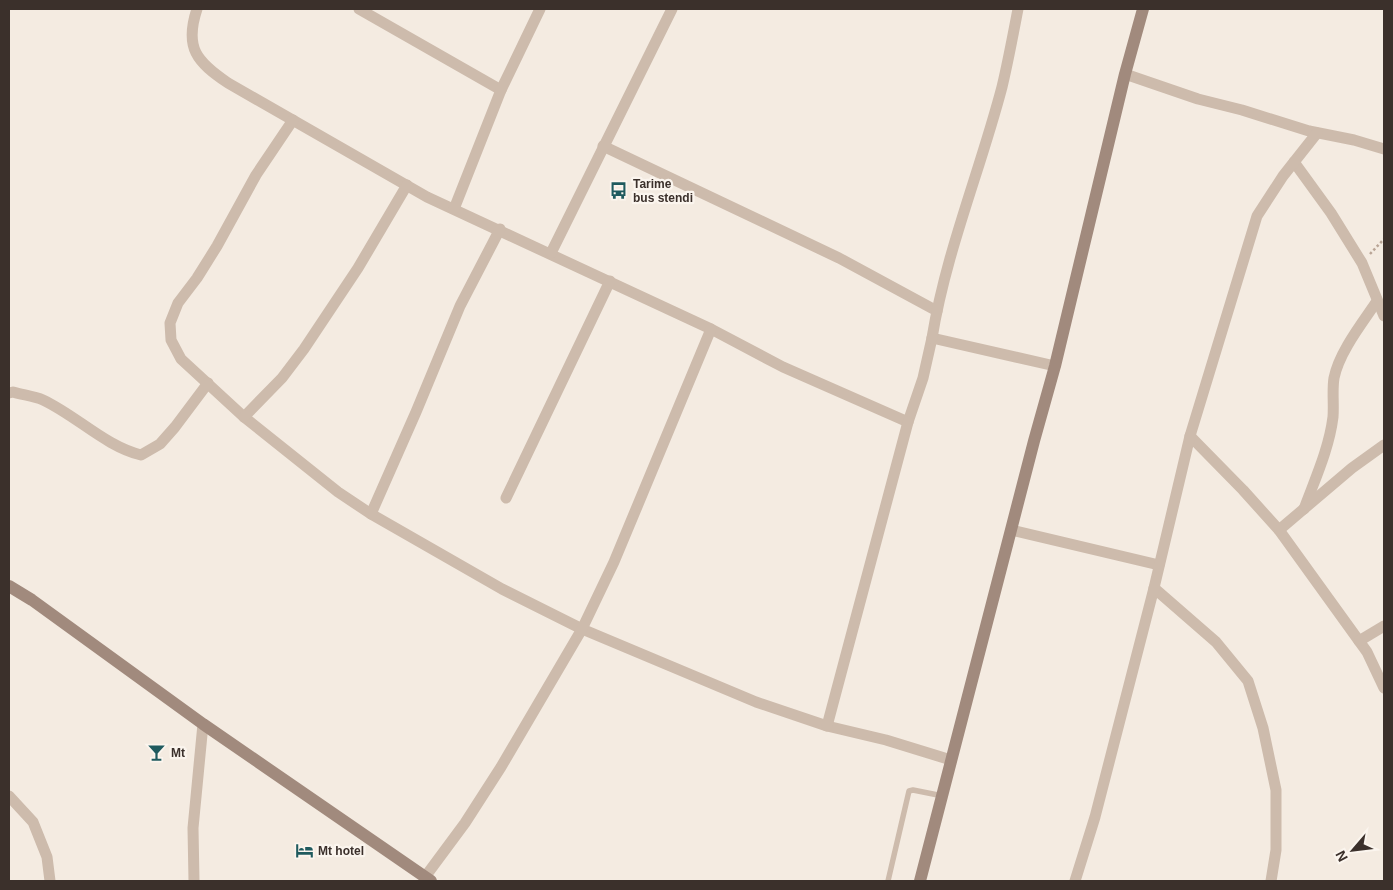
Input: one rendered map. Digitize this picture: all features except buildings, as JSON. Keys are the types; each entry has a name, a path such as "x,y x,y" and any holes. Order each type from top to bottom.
{"main road":[{"path":"920,881 1055,366 1125,74 1143,9"},
{"path":"9,586 32,600 203,724 428,879"}],"street":[{"path":"197,9 194,17 192,41 197,57 208,70 228,83 427,196 711,329 783,367 908,422"},
{"path":"359,9 501,90"},
{"path":"454,209 501,90 540,9"},
{"path":"551,253 672,9"},
{"path":"828,726 908,422 923,378 937,311 970,190 1002,88 1018,9"},
{"path":"1125,74 1198,99 1317,133 1354,140 1384,149"},
{"path":"294,120 256,175 197,278 178,303 170,323 172,340 181,359 244,418 338,492 371,514 502,589 582,628 756,702 828,726 886,740 952,760"},
{"path":"1075,881 1095,816 1154,588 1190,436 1257,216 1294,162 1317,133"},
{"path":"603,146 839,258 937,311"},
{"path":"1294,162 1331,213 1362,263 1384,316"},
{"path":"244,418 282,378 304,349 358,268 407,185"},
{"path":"371,514 460,306 500,229"},
{"path":"506,498 610,281"},
{"path":"1304,509 1330,436 1333,416 1334,378 1342,357 1377,301"},
{"path":"428,879 501,767 582,628 614,562 711,329"},
{"path":"932,338 1055,366"},
{"path":"9,393 13,392 42,400 76,419 125,451 141,455 160,444 208,383"},
{"path":"1190,436 1279,530 1367,652 1384,688"},
{"path":"1279,530 1352,468 1384,445"},
{"path":"1011,530 1159,565"},
{"path":"1154,588 1216,642 1248,681 1263,728 1276,790 1276,850 1271,881"},
{"path":"1359,641 1384,626"},
{"path":"194,881 193,828 203,724"},
{"path":"9,796 33,822 47,857 50,881"}],"lane":[{"path":"888,881 909,791 913,790 943,796"}],"path":[{"path":"1362,263 1384,239"}],"place":[{"name":"Tarime bus stendi","path":"619,191"},
{"name":"Mt","path":"157,753"},
{"name":"Mt hotel","path":"304,851"}]}
